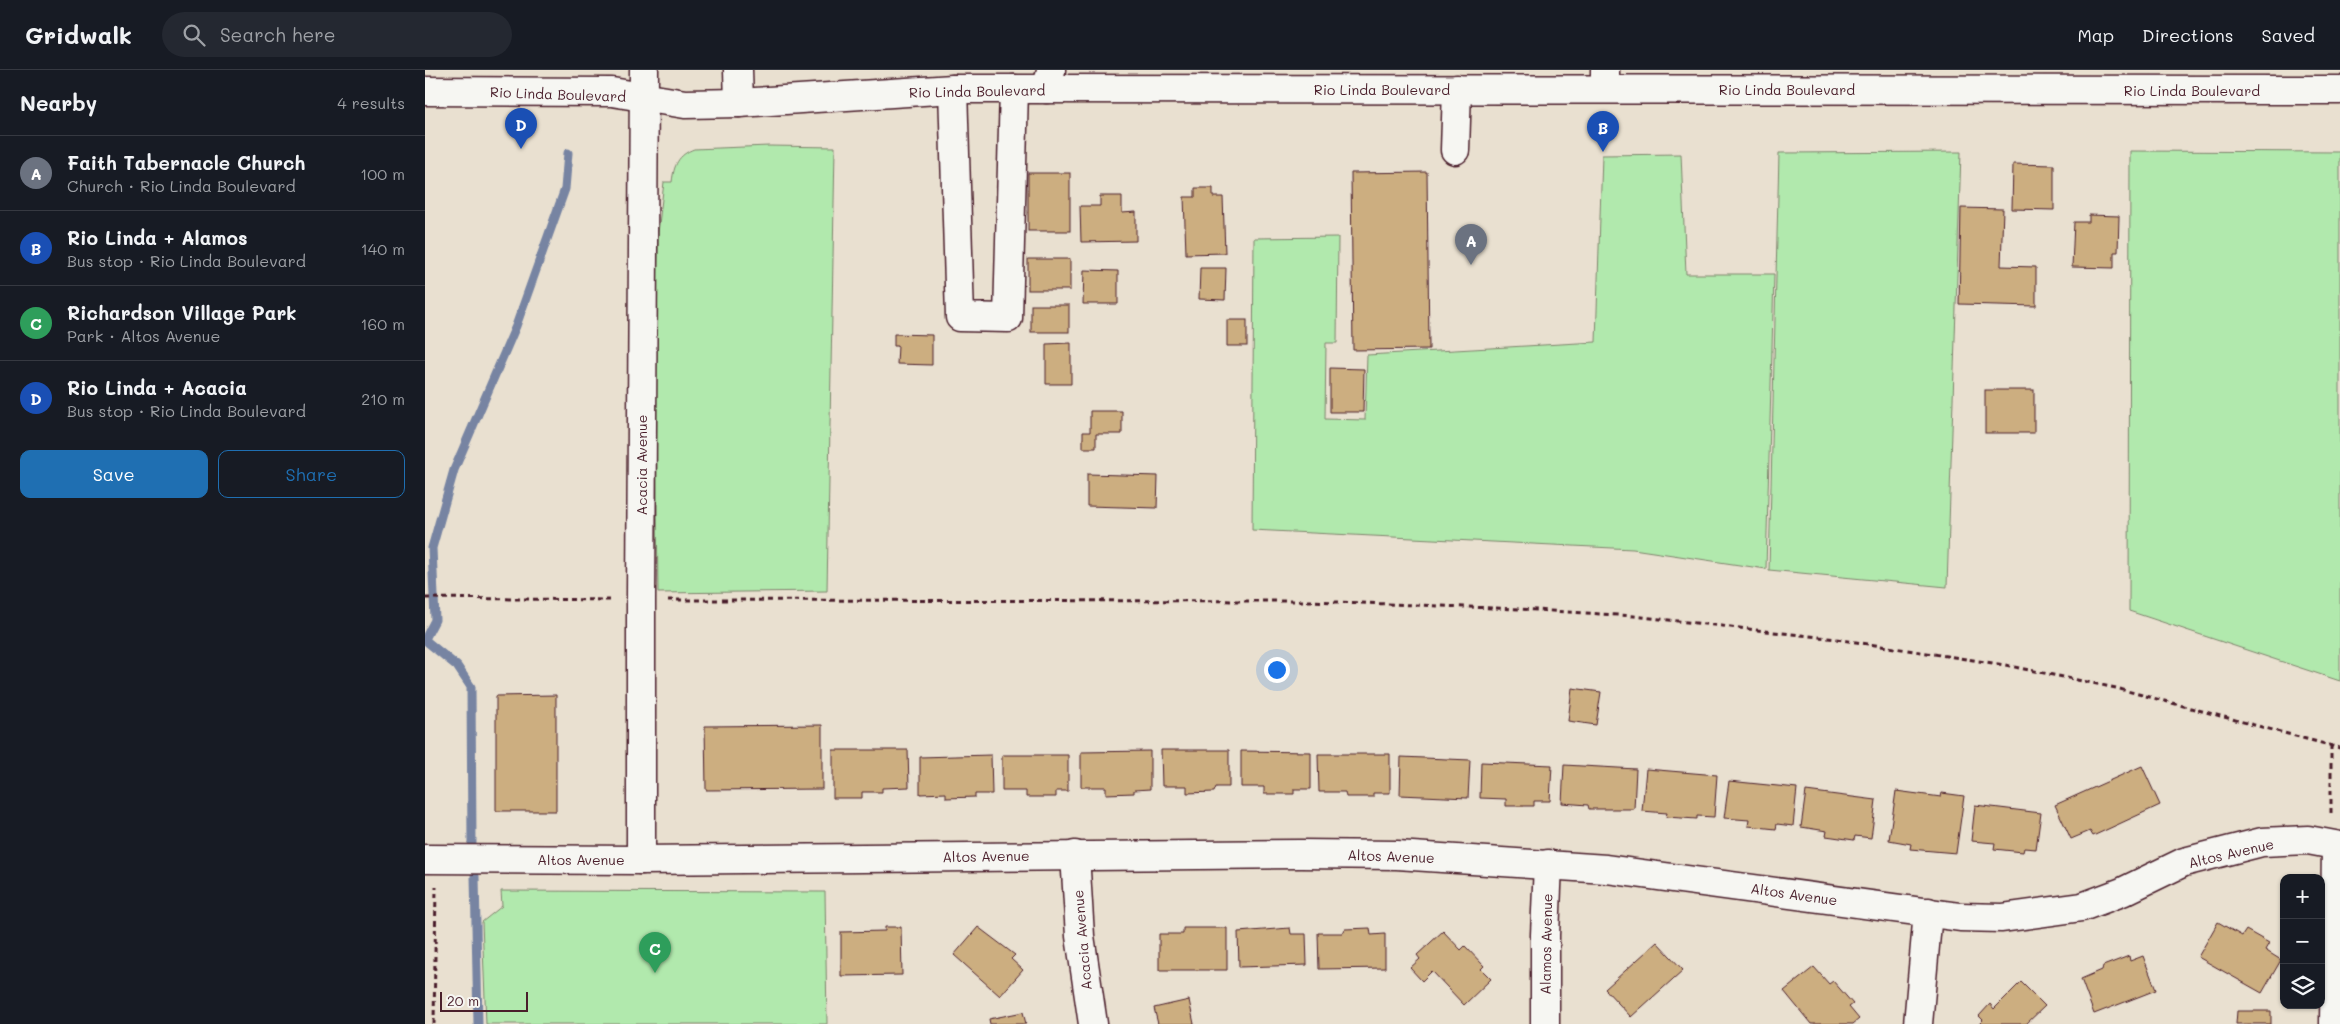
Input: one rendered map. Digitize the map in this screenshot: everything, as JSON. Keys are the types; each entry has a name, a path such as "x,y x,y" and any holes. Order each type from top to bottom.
{"street":[{"name":"Acacia Avenue","path":"641,860 644,70"},
{"path":"738,70 739,103"},
{"name":"Rio Linda Boulevard","path":"425,91 612,92 685,104 739,103 953,89 1014,89 1049,80 1457,89 1605,80 2340,90"},
{"path":"953,89 960,317 1008,318 1014,89"},
{"path":"1455,150 1457,89"},
{"path":"2334,1024 2336,838"},
{"name":"Altos Avenue","path":"431,859 641,860 1075,855 1397,855 1605,869 1928,912 2001,918 2043,914 2083,907 2122,892 2184,862 2223,851 2262,842 2336,838"},
{"name":"Acacia Avenue","path":"1075,855 1080,936 1093,1024"},
{"name":"Alamos Avenue","path":"1545,1024 1545,935 1548,864"},
{"path":"1918,1024 1928,912"}],"path":[{"path":"425,598 606,600"},
{"path":"663,600 1310,601 1509,608 1634,616 1826,638 2005,665 2116,688 2340,748"},
{"path":"2331,745 2336,838"},
{"path":"431,859 434,1024"}],"green space":[{"path":"769,146 835,147 827,591 658,593 656,403 658,233 664,182 672,182 678,161 684,154 694,149"},
{"path":"2130,151 2340,152 2340,681 2129,611"},
{"path":"1961,152 1947,587 1769,570 1779,153"},
{"path":"1681,154 1686,274 1774,274 1766,569 1633,549 1252,530 1254,238 1338,237 1337,343 1326,343 1325,419 1365,420 1367,355 1596,342 1602,155"},
{"path":"501,891 825,892 827,1024 486,1024 482,922 502,906"}],"building":[{"path":"2013,164 2054,165 2054,210 2012,209"},
{"path":"1427,172 1429,349 1353,350 1351,173"},
{"path":"1028,173 1070,173 1070,231 1028,231"},
{"path":"1195,188 1213,188 1213,197 1223,197 1225,253 1186,254 1184,197 1195,197"},
{"path":"1100,196 1122,196 1122,213 1136,212 1136,241 1081,242 1080,206 1100,206"},
{"path":"1961,208 2003,209 2001,266 2036,267 2036,306 1959,304"},
{"path":"2089,215 2119,216 2118,252 2114,252 2114,268 2072,267 2074,222 2089,222"},
{"path":"1028,259 1070,259 1070,290 1028,290"},
{"path":"1200,268 1226,268 1225,300 1199,299"},
{"path":"1084,270 1118,271 1118,304 1083,304"},
{"path":"1031,305 1069,305 1069,332 1031,332"},
{"path":"1227,320 1247,320 1247,346 1227,346"},
{"path":"894,334 932,335 932,365 897,364 898,346 894,346"},
{"path":"1071,343 1071,384 1046,384 1046,344"},
{"path":"1330,368 1364,369 1363,412 1330,412"},
{"path":"1985,390 2034,390 2034,433 1985,433"},
{"path":"1090,411 1122,411 1122,434 1096,434 1096,448 1083,448 1083,432 1090,432"},
{"path":"1087,474 1158,476 1157,508 1087,506"},
{"path":"1572,688 1601,692 1596,725 1568,721"},
{"path":"556,695 556,811 496,811 496,696"},
{"path":"822,725 822,789 706,790 705,726"},
{"path":"833,750 908,750 909,787 882,788 882,792 862,792 862,798 833,798"},
{"path":"1161,750 1229,750 1229,787 1216,787 1214,792 1187,793 1187,786 1162,786"},
{"path":"1150,751 1150,789 1134,790 1134,793 1106,794 1106,787 1081,787 1081,752"},
{"path":"1241,751 1311,752 1311,789 1294,789 1294,794 1264,794 1264,787 1241,787"},
{"path":"1318,754 1390,754 1390,793 1373,793 1373,797 1346,797 1345,792 1319,792"},
{"path":"991,755 992,794 975,794 975,797 946,798 946,793 920,794 920,757"},
{"path":"1002,755 1068,755 1068,791 1056,791 1056,797 1026,797 1026,791 1002,791"},
{"path":"1401,757 1470,760 1468,798 1400,795"},
{"path":"1481,762 1552,765 1550,801 1534,801 1534,806 1506,806 1506,799 1480,798"},
{"path":"1564,765 1636,769 1634,809 1589,809 1588,805 1562,803"},
{"path":"2142,766 2160,805 2093,836 2090,831 2071,839 2055,805"},
{"path":"1646,769 1717,775 1714,817 1697,816 1697,819 1666,817 1667,813 1642,811"},
{"path":"1729,781 1797,788 1793,826 1777,824 1776,829 1748,826 1749,820 1724,818"},
{"path":"1806,791 1876,800 1871,838 1855,836 1854,840 1826,836 1827,831 1801,827"},
{"path":"1896,791 1941,797 1942,793 1964,796 1956,853 1910,849 1911,844 1889,840"},
{"path":"1975,805 2041,813 2036,849 2024,848 2023,852 1994,849 1995,843 1971,841"},
{"path":"2218,922 2242,936 2246,930 2269,943 2265,950 2280,959 2280,962 2262,993 2198,957"},
{"path":"885,927 901,927 902,975 841,976 841,932 885,931"},
{"path":"978,927 1015,955 1011,959 1023,970 1000,996 954,955"},
{"path":"1183,928 1227,928 1227,970 1159,970 1159,934 1183,934"},
{"path":"1290,928 1291,934 1306,934 1307,965 1239,967 1238,932"},
{"path":"1370,928 1371,935 1385,934 1385,968 1319,969 1318,933 1343,933 1345,929"},
{"path":"1443,931 1461,950 1465,946 1484,966 1481,969 1491,979 1464,1005 1432,971 1422,981 1410,968 1420,959 1417,955"},
{"path":"1657,942 1683,970 1631,1017 1605,989"},
{"path":"2129,956 2130,961 2143,956 2156,990 2094,1014 2081,979 2102,970 2103,966"},
{"path":"1814,967 1829,984 1833,981 1853,1004 1849,1007 1859,1019 1853,1024 1811,1024 1784,991"},
{"path":"2021,982 2045,1006 2026,1024 1979,1024 1983,1020 1979,1016 1990,1004 1994,1009"},
{"path":"1189,1000 1194,1024 1158,1024 1154,1008"},
{"path":"2237,1011 2271,1011 2271,1024 2236,1024"},
{"path":"1023,1012 1026,1024 990,1024 989,1019"}],"waterway":[{"path":"425,639 435,620 432,548 454,470 516,326 565,189 568,153"},
{"path":"425,640 457,666 471,687 472,843"},
{"path":"475,876 478,1024"}],"place":[{"name":"Rio Linda + Acacia","path":"521,149"},
{"name":"Rio Linda + Alamos","path":"1603,152"},
{"name":"Faith Tabernacle Church","path":"1471,265"},
{"name":"Richardson Village Park","path":"655,973"}]}
